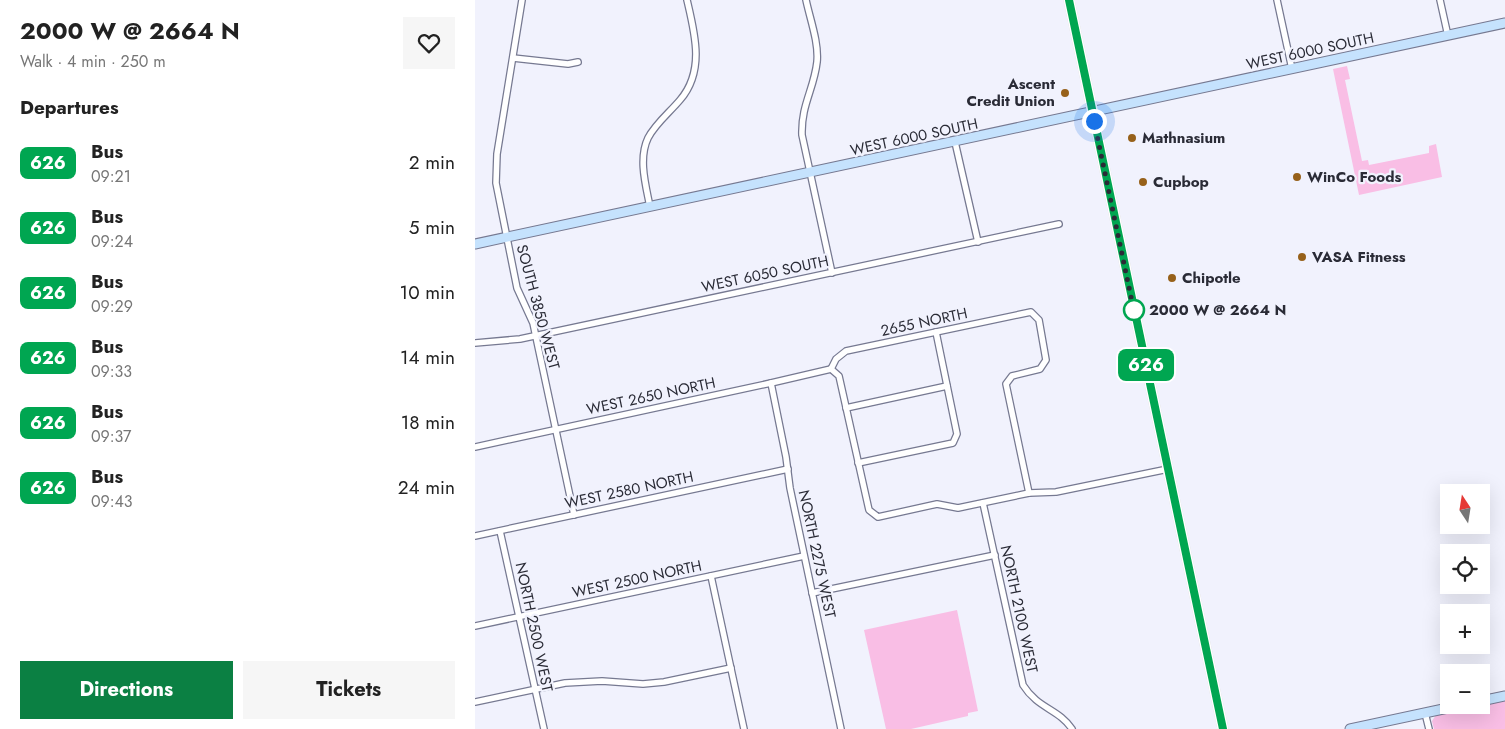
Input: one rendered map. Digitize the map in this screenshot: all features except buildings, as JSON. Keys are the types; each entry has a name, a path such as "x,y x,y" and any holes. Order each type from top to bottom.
{"main road":[{"path":"1069,0 1223,729"}],"street":[{"name":"SOUTH 3850 WEST","path":"522,0 497,154 496,183 517,288 531,317 536,336 574,515"},
{"path":"650,207 644,175 644,156 647,139 682,98 695,70 697,54 687,0"},
{"path":"806,0 817,61 801,120 802,135 832,273"},
{"path":"1277,0 1292,69"},
{"path":"1440,0 1448,36"},
{"name":"WEST 6000 SOUTH","path":"475,244 1505,23"},
{"path":"513,58 568,64 578,62"},
{"path":"955,142 978,242"},
{"name":"WEST 6050 SOUTH","path":"475,343 493,343 536,336 1059,224"},
{"name":"2655 NORTH","path":"831,369 836,359 846,351 1031,312 1039,320 1046,360 1041,369 1011,376 1006,384 1029,493"},
{"path":"859,463 953,443 957,434 936,332"},
{"path":"831,369 839,376 869,510 878,516 937,504 959,508 1029,493 1056,492 1168,469"},
{"name":"WEST 2650 NORTH","path":"475,447 831,369"},
{"name":"NORTH 2275 WEST","path":"771,383 790,488 841,729"},
{"path":"846,408 947,386"},
{"name":"WEST 2580 NORTH","path":"475,536 788,469"},
{"name":"NORTH 2100 WEST","path":"983,503 1023,685 1037,702 1063,718 1072,729"},
{"name":"NORTH 2500 WEST","path":"500,531 544,729"},
{"path":"812,593 995,555"},
{"name":"WEST 2500 NORTH","path":"475,626 804,556"},
{"path":"711,576 743,729"},
{"path":"475,702 584,681 643,684 664,682 731,668"},
{"path":"1490,699 1505,696"},
{"path":"1350,729 1440,710"},
{"path":"1425,713 1429,729"}],"shaded area":[{"path":"1347,66 1350,79 1345,80 1362,161 1368,160 1369,165 1429,153 1429,146 1436,144 1442,177 1359,195 1333,69"},
{"path":"957,610 978,711 968,713 968,716 911,729 886,729 864,630"},
{"path":"1505,701 1505,729 1434,729 1432,721 1436,715 1490,714 1490,704"}],"bus line":[{"name":"626","path":"1069,0 1223,729"}],"place":[{"name":"Ascent Credit Union","path":"1065,93"},
{"name":"Mathnasium","path":"1132,138"},
{"name":"WinCo Foods","path":"1297,177"},
{"name":"Cupbop","path":"1143,182"},
{"name":"VASA Fitness","path":"1302,257"},
{"name":"Chipotle","path":"1172,278"},
{"name":"2000 W @ 2664 N","path":"1134,310"}],"route":[{"path":"1094,121 1135,316 1134,310"}]}
